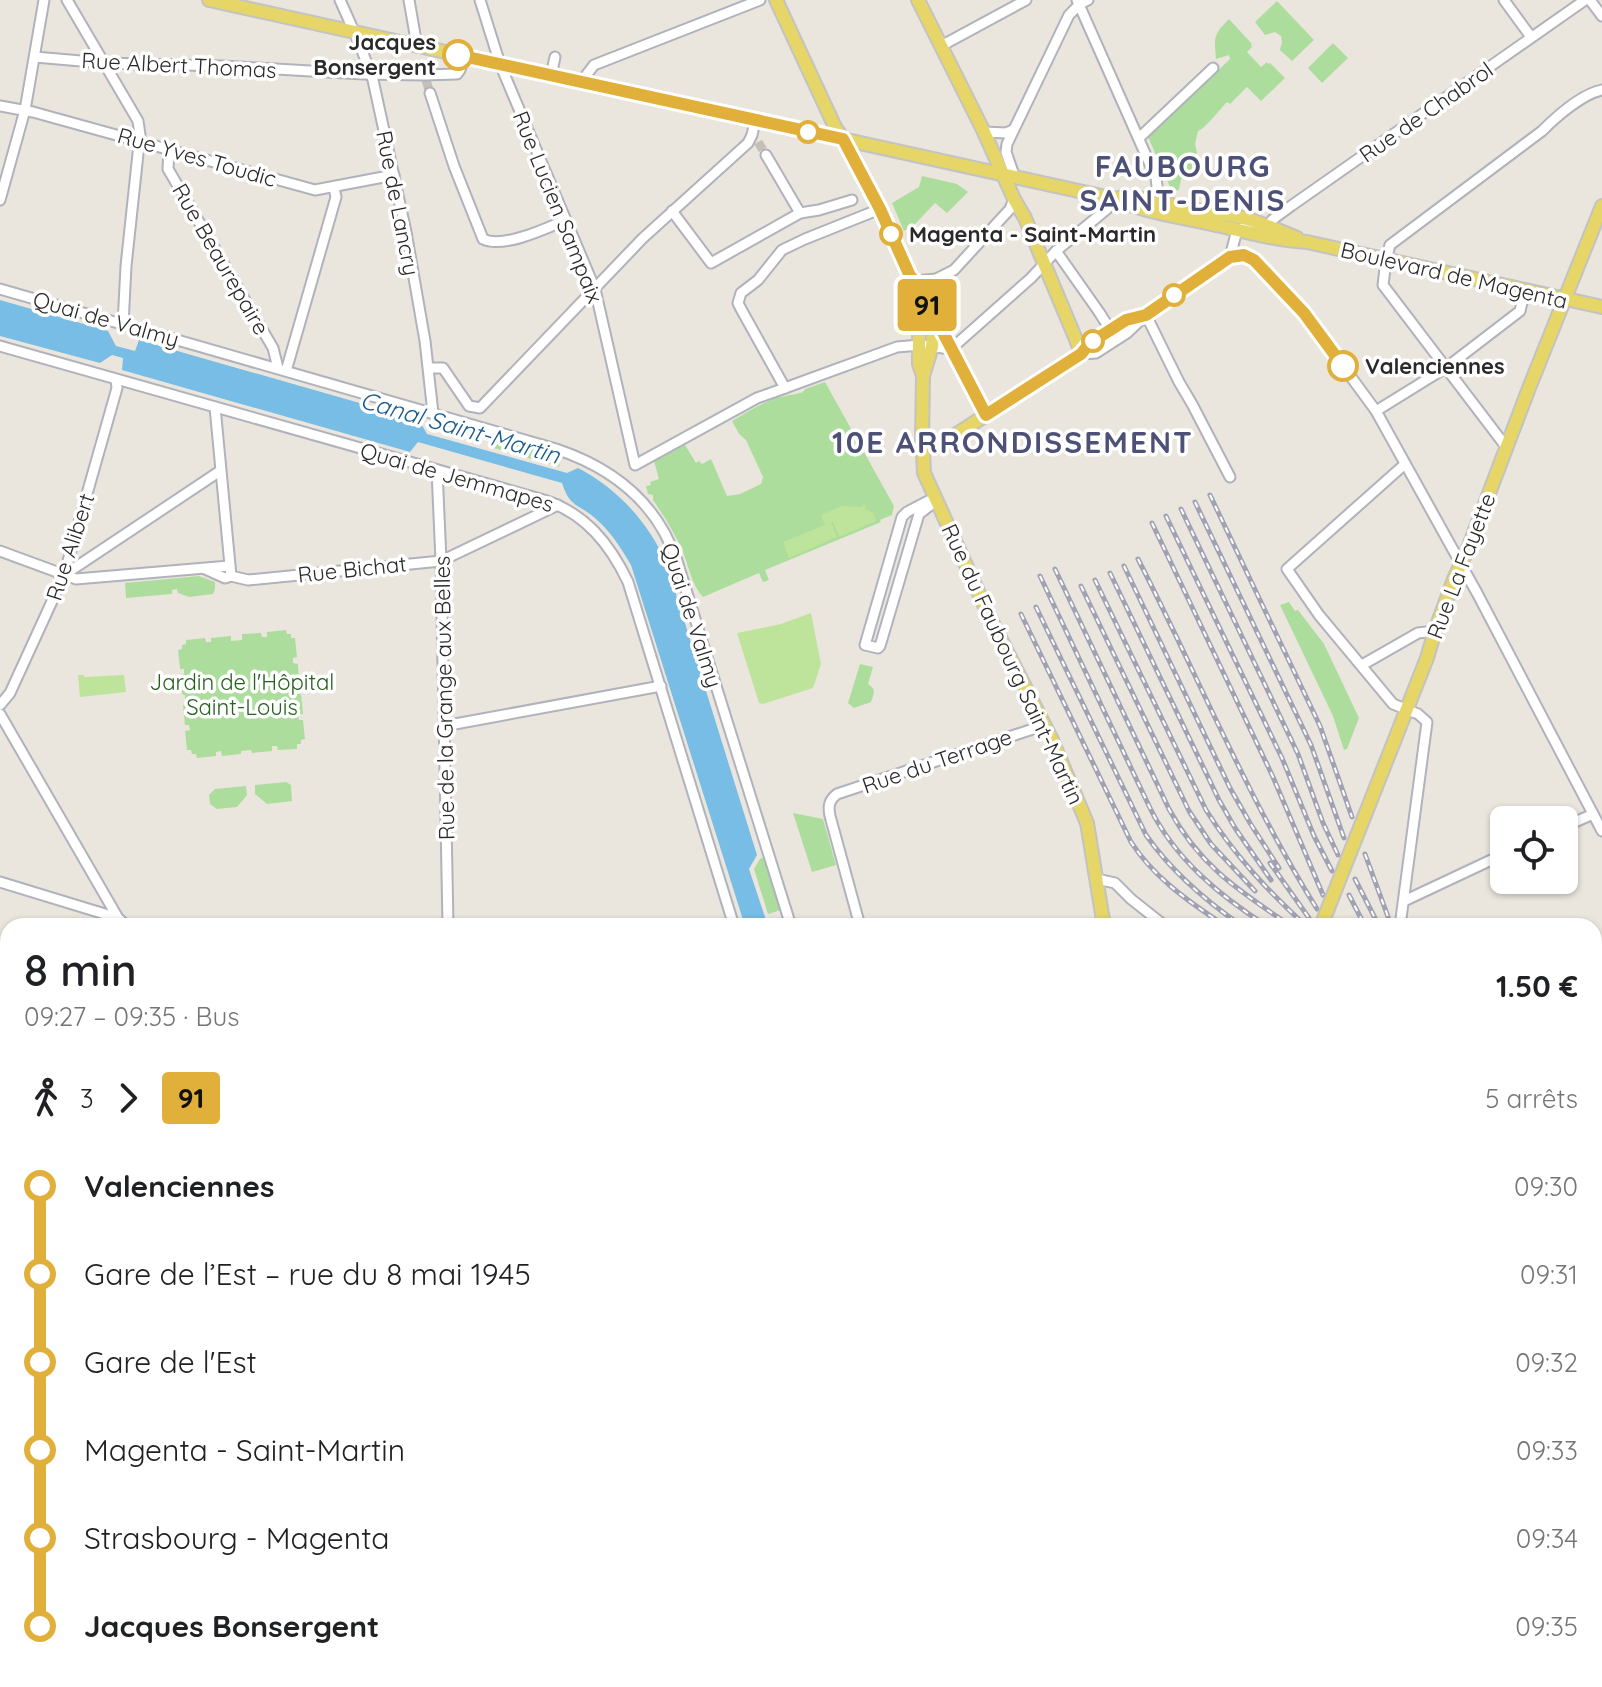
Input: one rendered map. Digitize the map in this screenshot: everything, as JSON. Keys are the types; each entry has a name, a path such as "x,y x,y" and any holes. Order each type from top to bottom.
{"main road":[{"name":"Boulevard de Magenta","path":"209,0 1115,199 1131,206 1255,220 1307,242"},
{"name":"Rue du Faubourg Saint-Martin","path":"776,0 843,139 862,196 880,209 912,279 913,305 926,346 923,376 924,473 991,620 1045,725 1087,823 1103,918"},
{"path":"918,0 1009,176 1014,199 1025,218 1081,354 949,439 924,448"},
{"name":"Boulevard de Magenta","path":"1152,206 1271,239 1307,242 1602,307"},
{"name":"Rue La Fayette","path":"1324,918 1602,206"}],"street":[{"path":"0,200 25,110 44,0"},
{"path":"67,0 138,121 139,142 123,325"},
{"name":"Rue de Lancry","path":"340,0 371,74 394,175 429,368 433,413"},
{"path":"409,0 417,46"},
{"name":"Rue Lucien Sampaix","path":"480,0 500,64 595,289 635,465 757,398 785,388"},
{"path":"581,82 594,65 760,0"},
{"path":"941,46 1026,0"},
{"path":"1504,0 1531,37"},
{"path":"1588,0 1602,16"},
{"name":"Rue de Chabrol","path":"1272,227 1272,220 1291,206 1588,0"},
{"path":"1009,176 1007,144 1069,15 1082,1 1156,178 1152,206"},
{"name":"Rue Albert Thomas","path":"35,57 425,78 457,74 464,56"},
{"path":"551,76 555,57"},
{"path":"1139,138 1213,68"},
{"path":"1507,448 1383,285 1386,260 1390,245 1590,93 1602,90"},
{"path":"430,93 485,241 528,236 566,220"},
{"name":"Rue Yves Toudic","path":"0,106 25,110 315,190 394,175"},
{"path":"429,368 443,368 469,406 480,408 643,238 754,140 755,121"},
{"path":"984,132 1001,134 1013,130"},
{"name":"Rue Beaurepaire","path":"169,150 168,169 273,348 282,369"},
{"path":"766,155 800,213"},
{"path":"282,369 293,345 336,197 334,188"},
{"path":"672,211 711,263 800,213 862,196"},
{"path":"912,279 936,279 954,270 1010,209 1014,199"},
{"path":"880,209 782,250 758,280 741,293 738,303 785,388 897,347 951,349 1115,199"},
{"name":"Boulevard de Magenta","path":"1237,230 1247,226 1272,227"},
{"path":"1230,257 1237,230"},
{"path":"1056,251 1116,339"},
{"path":"1081,354 1096,353 1127,333 1146,315 1230,257 1238,255 1254,260 1304,313 1376,411 1602,831"},
{"name":"Quai de Valmy","path":"0,289 574,455 598,466 630,490 664,532 677,561 789,918"},
{"path":"1376,411 1447,367 1520,311 1525,290"},
{"path":"1081,354 1090,343 1126,320 1146,315"},
{"path":"1146,315 1230,477"},
{"path":"273,348 293,345"},
{"name":"Quai de Jemmapes","path":"0,346 558,505 577,516 610,548 628,582 732,918"},
{"path":"951,349 986,415"},
{"name":"Rue Alibert","path":"0,705 10,693 64,575 117,388 116,380"},
{"path":"215,407 230,571"},
{"path":"1401,918 1428,725 1424,718 1395,706 1319,615 1287,569 1405,464"},
{"name":"Rue de la Grange aux Belles","path":"437,470 448,918"},
{"path":"64,575 220,471"},
{"path":"936,501 920,512 880,646 865,645 899,524 912,508 936,501"},
{"name":"Rue Bichat","path":"0,551 76,579 202,568 230,571 248,580 441,561 558,505"},
{"path":"912,508 917,520"},
{"path":"1362,665 1418,633 1435,631"},
{"path":"444,726 661,686"},
{"path":"0,714 118,918"},
{"name":"Rue du Terrage","path":"858,918 829,812 831,799 837,794 1045,725"},
{"path":"1578,821 1593,814"},
{"path":"1404,901 1490,861"},
{"path":"1097,879 1115,883 1155,918"},
{"path":"0,882 118,918"}],"green space":[{"path":"1277,1 1314,40 1292,61 1280,50 1281,36 1275,32 1265,35 1255,22"},
{"path":"1229,19 1252,44 1247,52 1261,67 1270,63 1285,78 1261,101 1247,87 1198,131 1195,144 1197,153 1194,155 1200,164 1181,179 1179,190 1172,191 1148,137 1230,59 1229,55 1216,59 1215,46 1217,33"},
{"path":"1333,43 1348,58 1322,83 1308,68"},
{"path":"922,176 957,184 968,192 947,213 935,203 904,231 892,203 919,187"},
{"path":"825,382 894,506 892,515 765,570 769,580 763,582 759,573 703,597 693,581 676,537 653,500 653,495 648,494 646,486 659,479 654,461 685,445 696,463 699,461 702,464 711,459 727,496 740,494 761,484 763,477 746,440 732,421 771,400 801,393"},
{"path":"497,438 553,453 552,456 561,459 559,467 494,448"},
{"path":"863,505 873,513 876,521 839,537 831,522 837,537 789,558 783,542 825,525 821,515 842,506"},
{"path":"199,576 215,582 213,594 189,597 178,593 177,589 172,590 172,594 126,598 125,583"},
{"path":"1289,602 1324,644 1359,718 1347,749 1344,750 1333,716 1280,605"},
{"path":"811,613 821,664 813,688 759,703 737,633 781,624"},
{"name":"Jardin de l'Hôpital Saint-Louis","path":"286,630 291,638 295,638 297,657 293,658 293,663 298,664 298,694 301,694 303,714 298,714 299,720 303,720 305,739 297,744 297,749 278,750 277,746 272,746 272,751 241,751 241,754 222,756 221,751 216,752 216,756 197,758 191,750 187,750 185,731 190,730 189,725 185,725 185,695 182,694 180,675 184,674 184,669 180,669 178,650 186,644 186,640 205,638 206,642 211,642 211,638 231,636 231,641 242,640 242,634 261,633 262,637 267,637 267,632"},
{"path":"860,664 873,667 868,684 874,693 871,702 854,708 848,703"},
{"path":"78,675 124,675 126,692 80,697"},
{"path":"286,782 291,785 292,801 267,804 255,794 255,785"},
{"path":"246,786 247,795 237,807 217,809 210,804 209,795 215,789"},
{"path":"793,813 823,819 836,865 812,872"},
{"path":"764,857 781,910 768,914 754,869"}],"water":[{"path":"0,300 108,331 116,346 135,351 139,340 419,420 427,434 567,473 578,468 606,486 640,520 666,562 757,855 749,869 765,918 742,918 631,565 606,529 572,501 562,483 418,442 410,452 122,370 123,358 112,355 100,363 0,336"}],"tunnel":[{"path":"426,80 430,93"},
{"path":"758,142 766,155"}],"railway":[{"path":"1210,495 1320,726 1352,817"},
{"path":"1195,502 1311,745 1344,838"},
{"path":"1181,509 1298,754 1338,855"},
{"path":"1166,516 1282,758 1332,871"},
{"path":"1152,523 1273,777 1323,895"},
{"path":"1138,559 1245,780 1317,909"},
{"path":"1124,566 1230,788 1279,868"},
{"path":"1055,569 1181,829 1221,875 1279,918"},
{"path":"1110,573 1219,800 1271,880"},
{"path":"1040,576 1160,826 1200,875 1255,918"},
{"path":"1095,580 1206,810 1252,872 1298,918"},
{"path":"1081,586 1189,811 1211,844 1255,891"},
{"path":"1036,607 1146,835 1190,885 1231,918"},
{"path":"1021,614 1131,842 1159,876 1214,918"},
{"path":"1365,854 1388,918"},
{"path":"1270,863 1309,918"},
{"path":"1355,879 1375,918"},
{"path":"1349,895 1361,918"}],"bus line":[{"name":"91","path":"458,55 843,139 880,209 910,276 920,289 986,415 1081,354 1090,343 1118,325 1146,315 1194,280 1238,255 1254,260 1304,313 1343,366"}],"place":[{"name":"Jacques Bonsergent","path":"458,55"},
{"name":"Magenta - Saint-Martin","path":"891,234"},
{"name":"Valenciennes","path":"1343,366"}],"district":[{"name":"FAUBOURG SAINT-DENIS","path":"1183,184"},
{"name":"10E ARRONDISSEMENT","path":"1013,443"}],"water label":[{"name":"Canal Saint-Martin","path":"460,428"}]}
